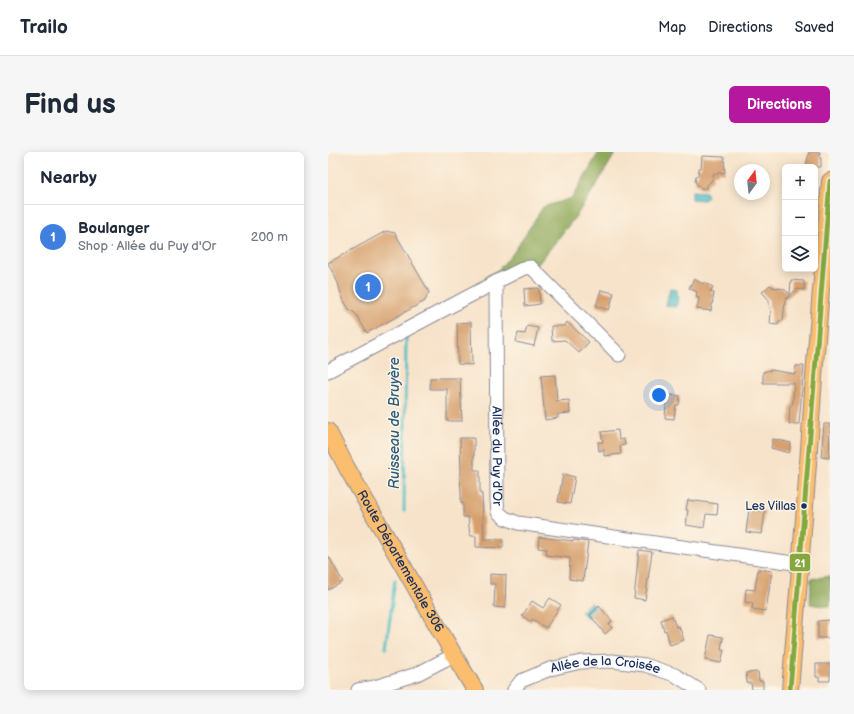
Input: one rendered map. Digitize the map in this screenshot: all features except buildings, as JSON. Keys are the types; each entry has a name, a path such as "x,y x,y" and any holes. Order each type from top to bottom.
{"main road":[{"path":"790,690 814,363 830,181"},
{"name":"Route Départementale 306","path":"328,431 347,468 475,690"}],"street":[{"path":"328,372 496,282 524,268 531,267 619,355"},
{"name":"Allée du Puy d'Or","path":"496,282 498,512 505,518 518,523 800,564"},
{"path":"358,690 375,687 417,674 454,655"},
{"name":"Allée de la Croisée","path":"514,690 521,681 550,669 581,662 612,660 645,665 667,672 675,675 699,690"}],"green space":[{"path":"599,152 616,152 576,216 538,264 514,267 486,283 486,277 498,270 514,252 543,207 572,198"},
{"path":"830,576 830,607 810,604 811,579"}],"water":[{"path":"692,191 706,192 708,196 704,200 692,199"},
{"path":"670,288 677,290 679,297 676,307 666,305"},
{"path":"591,602 596,607 587,618 581,611"}],"waterway":[{"name":"Ruisseau de Bruyère","path":"404,511 406,336"},
{"name":"Ruisseau de Bruyère","path":"386,648 395,580"}],"transit line":[{"name":"21","path":"790,690 830,181"}],"place":[{"name":"Boulanger","path":"368,287"},
{"name":"Les Villas","path":"804,506"}]}
